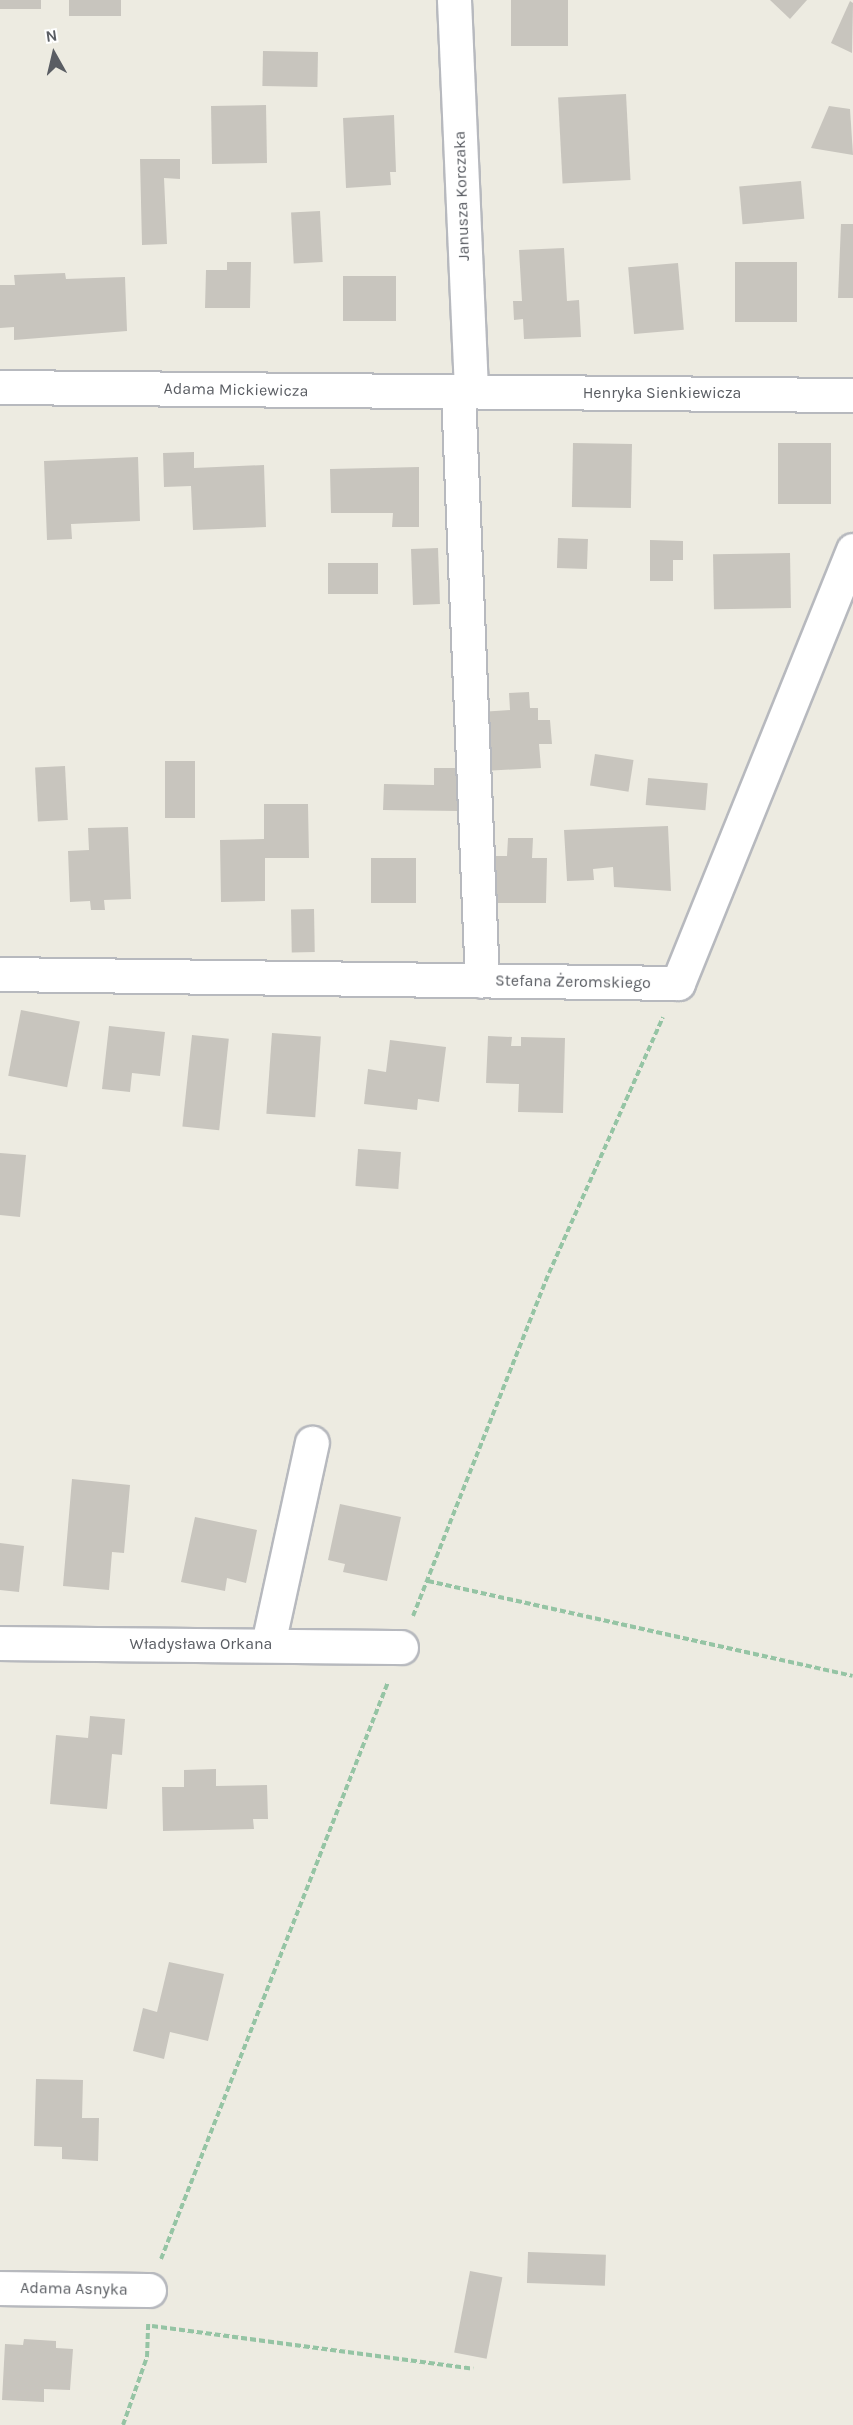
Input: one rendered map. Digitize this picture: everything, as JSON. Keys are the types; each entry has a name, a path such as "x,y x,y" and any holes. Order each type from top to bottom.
{"street":[{"name":"Janusza Korczaka","path":"454,0 482,981"},
{"name":"Adama Mickiewicza","path":"0,387 465,392"},
{"name":"Henryka Sienkiewicza","path":"465,392 853,395"},
{"name":"Stefana Żeromskiego","path":"0,974 678,983 853,550"},
{"path":"268,1644 312,1443"},
{"name":"Władysława Orkana","path":"0,1643 401,1647"},
{"name":"Adama Asnyka","path":"0,2288 149,2290"}],"path":[{"path":"428,1581 853,1676"},
{"path":"123,2425 147,2357 149,2290"},
{"path":"148,2325 473,2369"}],"building":[{"path":"0,0 41,0 41,9 0,9"},
{"path":"69,0 121,0 121,16 69,16"},
{"path":"511,0 568,0 568,46 511,46"},
{"path":"770,0 807,0 790,19"},
{"path":"850,1 853,3 852,53 831,43"},
{"path":"263,51 318,52 317,87 262,86"},
{"path":"626,94 631,180 563,183 558,98"},
{"path":"266,105 267,163 212,164 211,106"},
{"path":"829,106 850,109 853,155 811,148"},
{"path":"394,115 396,172 390,172 391,185 346,188 343,118"},
{"path":"140,159 180,159 180,179 164,178 167,244 142,245"},
{"path":"801,181 804,219 743,224 739,186"},
{"path":"320,211 323,262 294,263 291,213"},
{"path":"841,224 853,224 853,298 838,298"},
{"path":"564,248 567,301 579,300 581,337 524,339 523,319 514,320 513,301 522,301 519,250"},
{"path":"227,262 251,262 250,308 205,308 206,270 227,270"},
{"path":"735,262 797,262 797,322 735,322"},
{"path":"678,263 684,330 634,334 628,267"},
{"path":"65,273 66,279 125,277 127,331 14,340 14,327 0,328 0,285 15,285 14,275"},
{"path":"343,276 396,276 396,321 343,321"},
{"path":"573,443 632,444 631,508 572,507"},
{"path":"778,443 831,443 831,504 778,504"},
{"path":"194,452 194,468 264,465 266,527 193,530 191,486 164,487 163,453"},
{"path":"138,457 140,521 71,524 72,539 47,540 44,461"},
{"path":"419,467 419,527 392,527 393,513 331,513 330,469"},
{"path":"558,538 588,539 587,569 557,568"},
{"path":"650,540 683,541 683,560 673,560 673,581 650,581"},
{"path":"438,548 440,604 413,605 411,549"},
{"path":"790,553 791,608 714,609 713,554"},
{"path":"328,563 378,563 378,594 328,594"},
{"path":"529,692 530,708 538,708 538,720 550,720 552,744 539,744 541,768 483,771 480,712 510,710 509,693"},
{"path":"595,754 634,760 629,792 590,786"},
{"path":"165,761 195,761 195,818 165,818"},
{"path":"65,766 68,820 38,821 35,768"},
{"path":"434,768 458,768 459,811 383,810 384,784 434,785"},
{"path":"648,778 708,783 705,810 646,805"},
{"path":"264,804 308,804 309,858 265,858 265,901 221,902 220,840 264,839"},
{"path":"668,826 671,891 614,887 613,867 593,869 594,880 567,881 564,830"},
{"path":"128,827 131,899 104,900 105,910 91,910 90,901 70,902 68,851 89,850 88,828"},
{"path":"508,838 533,838 532,858 547,858 546,903 490,903 491,856 507,856"},
{"path":"371,858 416,858 416,903 371,903"},
{"path":"291,909 314,909 315,952 292,952"},
{"path":"21,1010 80,1021 67,1087 8,1076"},
{"path":"109,1026 165,1032 160,1076 132,1073 130,1092 102,1089"},
{"path":"272,1033 321,1036 315,1117 266,1114"},
{"path":"192,1035 229,1039 219,1130 182,1126"},
{"path":"488,1036 512,1037 511,1046 521,1046 521,1037 565,1038 563,1113 518,1112 519,1084 486,1083"},
{"path":"390,1040 446,1047 439,1102 418,1099 417,1110 364,1104 368,1069 386,1072"},
{"path":"358,1149 401,1152 398,1189 355,1186"},
{"path":"0,1153 26,1155 20,1217 0,1215"},
{"path":"72,1479 130,1485 124,1553 112,1552 109,1590 63,1586"},
{"path":"340,1504 401,1517 387,1581 343,1572 345,1564 328,1560"},
{"path":"195,1517 257,1530 246,1583 227,1578 225,1591 181,1582"},
{"path":"0,1543 24,1546 19,1592 0,1590"},
{"path":"90,1716 125,1719 122,1755 112,1754 107,1809 50,1804 56,1735 88,1738"},
{"path":"216,1769 216,1786 267,1785 268,1819 253,1819 254,1829 163,1831 162,1787 184,1787 184,1770"},
{"path":"169,1962 224,1974 208,2041 170,2032 164,2059 133,2051 143,2008 157,2012"},
{"path":"36,2079 83,2080 82,2118 99,2118 98,2161 62,2159 62,2147 34,2146"},
{"path":"528,2252 606,2255 605,2286 527,2283"},
{"path":"470,2271 502,2277 487,2359 454,2352"},
{"path":"24,2339 56,2341 56,2348 73,2349 70,2390 44,2389 44,2402 2,2400 5,2344 23,2345"}]}
